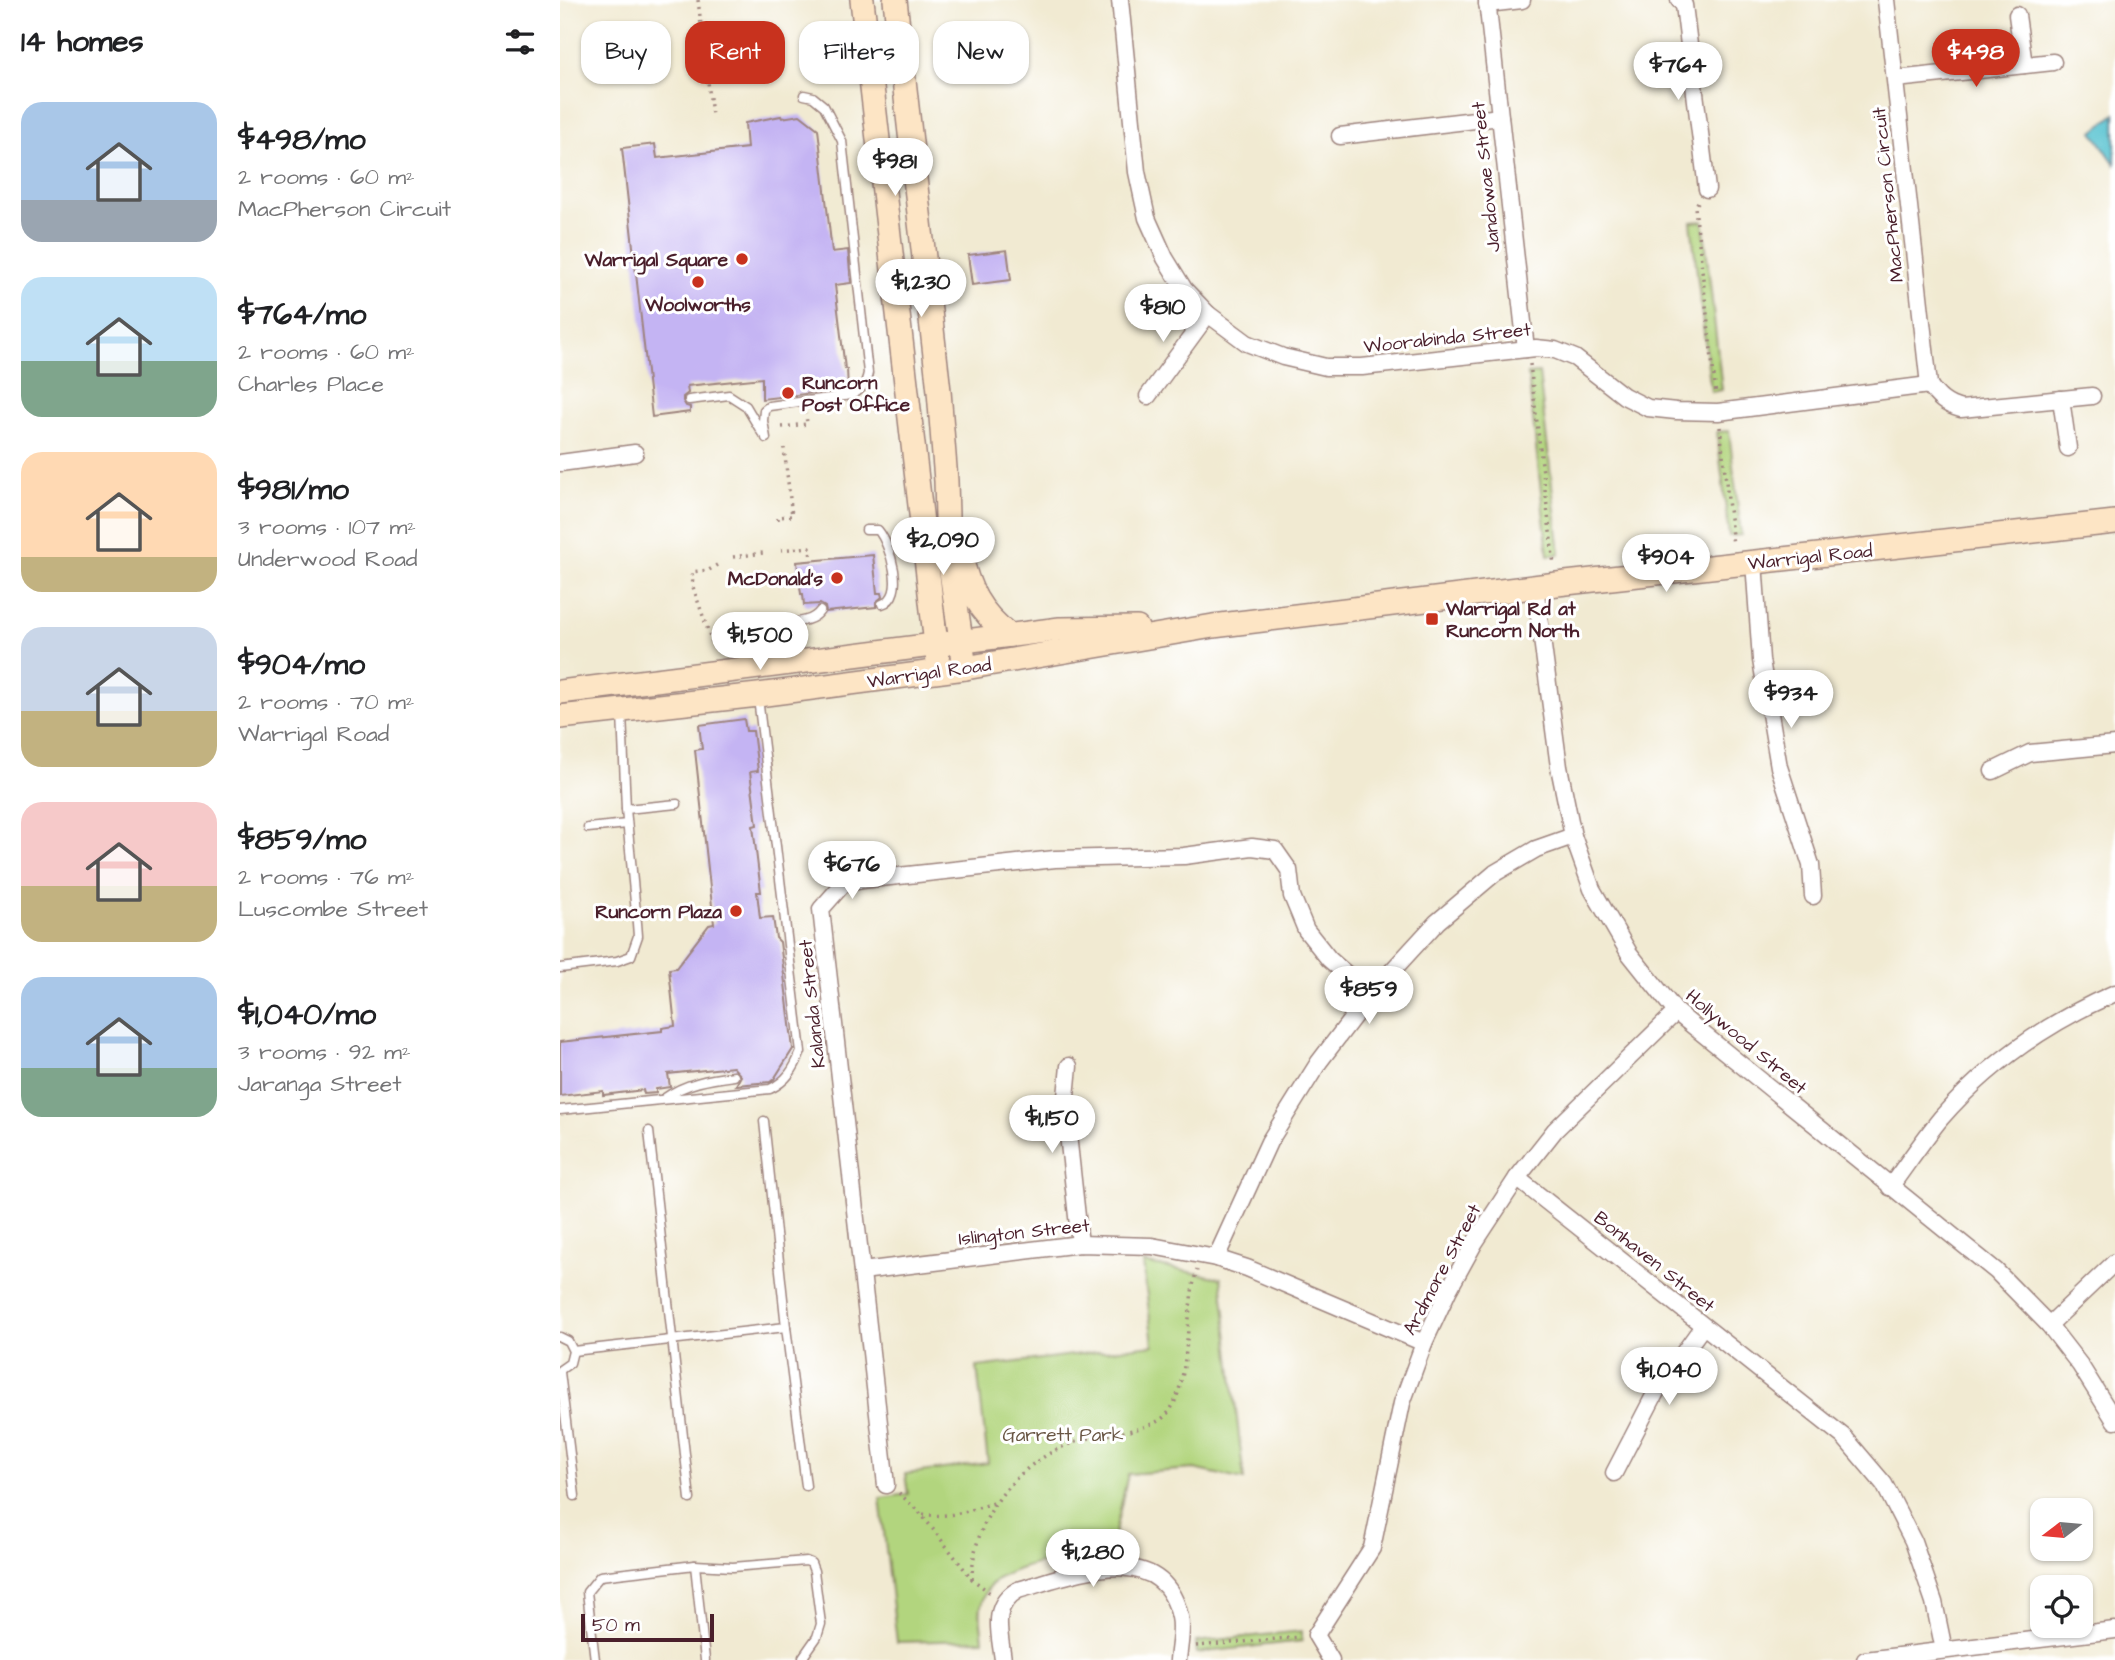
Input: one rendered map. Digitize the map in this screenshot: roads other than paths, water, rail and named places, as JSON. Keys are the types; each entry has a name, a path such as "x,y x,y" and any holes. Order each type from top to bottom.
{"main road":[{"path":"862,0 865,21"},
{"path":"895,0 897,21"},
{"path":"872,84 939,671"},
{"path":"904,84 946,481 948,550 965,668"},
{"path":"901,337 932,334"},
{"path":"946,481 965,575 972,593 992,622 1009,635"},
{"name":"Warrigal Road","path":"560,717 965,668 1213,626 1546,585 2115,522"},
{"name":"Warrigal Road","path":"560,692 1060,629 1213,626"},
{"path":"619,684 622,710"}],"street":[{"name":"Woorabinda Street","path":"1120,0 1137,172 1147,218 1178,279 1208,314 1247,342 1283,357 1326,367 1362,367 1526,349 1555,350 1575,358 1624,396 1648,408 1676,411 1718,411 1929,385"},
{"path":"1487,2 1522,0"},
{"path":"1679,0 1684,5 1707,189"},
{"name":"MacPherson Circuit","path":"1886,0 1929,385"},
{"name":"Jandowae Street","path":"1487,2 1526,349"},
{"path":"2017,15 2024,65"},
{"path":"1896,79 2053,62"},
{"path":"1340,136 1500,117"},
{"path":"1148,396 1208,314"},
{"path":"1929,385 1937,397 1948,406 1961,409 2092,396"},
{"path":"2061,399 2068,448"},
{"path":"560,463 635,453"},
{"path":"1744,563 1779,766 1811,865 1813,896"},
{"name":"Hollywood Street","path":"1546,585 1559,767 1573,836 1592,889 1629,953 1676,1012 1996,1271 2049,1325 2080,1365 2115,1421"},
{"path":"1993,771 2030,753 2115,745"},
{"path":"1209,1256 1269,1142 1319,1062 1370,995 1437,922 1495,873 1536,849 1573,836"},
{"name":"Kalanda Street","path":"886,1485 821,909 843,884 1055,859 1184,856 1252,847 1275,850 1289,870 1292,896 1306,930 1329,959 1370,995"},
{"path":"1890,1187 1942,1118 1981,1079 2026,1041 2077,1010 2115,993"},
{"name":"Ardmore Street","path":"1331,1660 1316,1635 1372,1548 1402,1403 1424,1343 1448,1291 1475,1242 1517,1178 1555,1130 1676,1012"},
{"path":"1069,1066 1065,1107 1080,1244"},
{"name":"Bonhaven Street","path":"1517,1178 1844,1437 1884,1484 1913,1541 1934,1602 1944,1650"},
{"name":"Islington Street","path":"862,1270 1080,1244 1152,1246 1209,1256 1247,1268 1424,1343"},
{"path":"2049,1325 2115,1262"},
{"path":"1614,1474 1657,1390 1703,1326"},
{"path":"1003,1660 999,1617 1002,1605 1009,1595 1018,1590 1084,1572 1128,1566 1155,1576 1173,1595 1181,1619 1178,1654"},
{"path":"1865,1660 2115,1630"}],"lane":[{"path":"689,400 729,395 746,406 765,438 764,410 769,406 852,395 866,382 868,373 842,141 824,106 813,97 804,95"},
{"path":"866,530 878,530 884,537 892,558 895,591 892,599 882,604"},
{"path":"779,624 812,619 820,611"},
{"path":"560,1110 770,1089 784,1082 795,1066 801,1052 758,695"},
{"path":"560,968 617,961 631,956 638,936 627,824 622,710"},
{"path":"626,809 677,804"},
{"path":"588,828 627,824"},
{"path":"664,1099 676,1090 698,1082 734,1076"},
{"path":"764,1121 806,1486"},
{"path":"649,1131 690,1499"},
{"path":"573,1351 786,1327"},
{"path":"560,1337 568,1341 573,1351 570,1363 560,1371 575,1496"},
{"path":"595,1660 587,1592 600,1576 695,1565 733,1567 806,1561 811,1563 821,1624 817,1637 803,1657 805,1660"},
{"path":"695,1565 705,1660"}],"water":[{"path":"2115,114 2115,164 2093,132"}],"place":[{"name":"Warrigal Square","path":"742,259"},
{"name":"Woolworths","path":"698,282"},
{"name":"Runcorn Post Office","path":"788,393"},
{"name":"McDonald's","path":"837,578"},
{"name":"Warrigal Rd at Runcorn North","path":"1432,619"},
{"name":"Runcorn Plaza","path":"736,911"}],"park label":[{"name":"Garrett Park","path":"1063,1434"}]}
